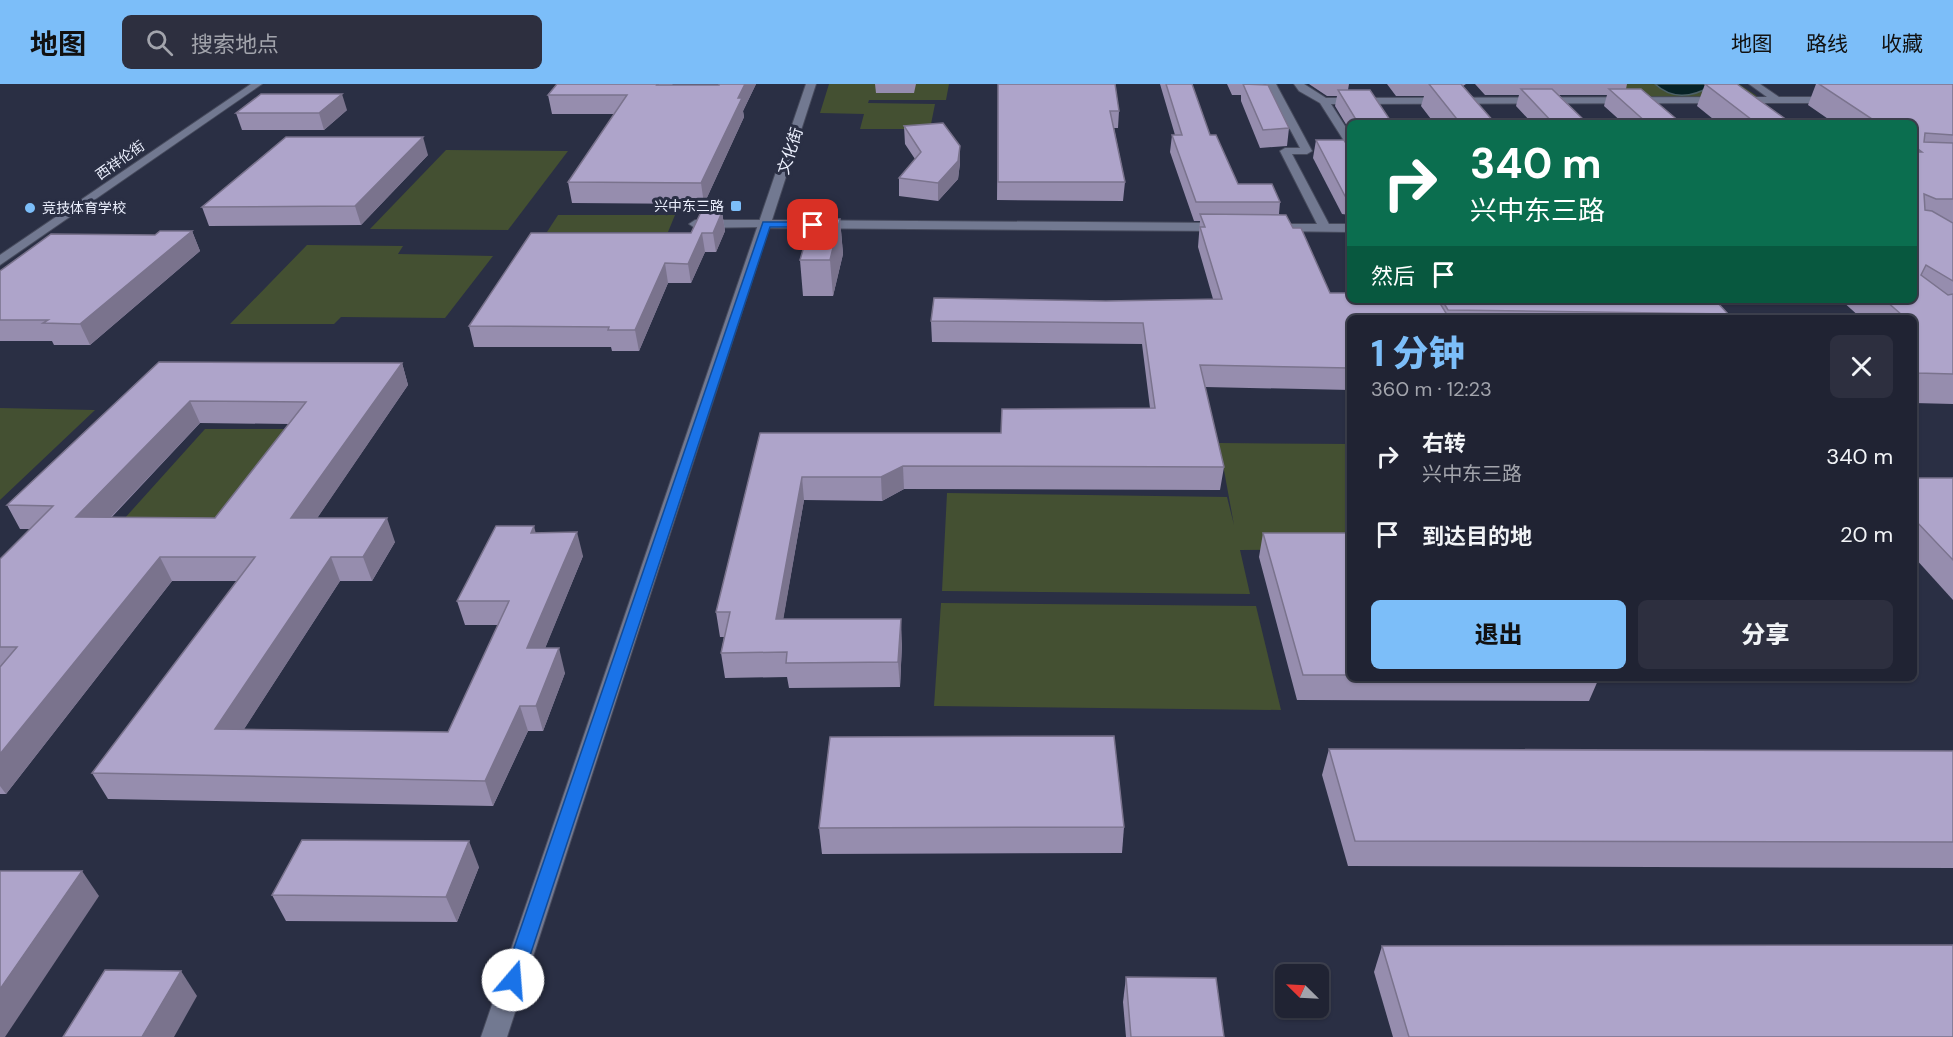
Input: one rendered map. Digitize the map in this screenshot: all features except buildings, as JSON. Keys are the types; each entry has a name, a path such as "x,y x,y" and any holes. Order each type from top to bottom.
{"street":[{"name":"西祥伦街","path":"0,261 257,84"},
{"name":"文化街","path":"494,1037 811,84"},
{"path":"1271,84 1306,151 1285,151 1325,228"},
{"path":"1299,84 1302,89 1324,101 1847,100"},
{"path":"1754,84 1777,100"},
{"path":"1527,92 1536,101"},
{"path":"1756,100 1772,112"},
{"path":"1324,101 1347,137"},
{"path":"695,224 1242,228"},
{"path":"1265,228 1347,228"}],"green space":[{"path":"829,84 949,84 946,100 869,100 868,103 935,104 930,129 860,129 864,114 820,113"},
{"path":"1607,84 1739,84 1760,98 1624,98"},
{"path":"446,150 568,151 508,230 370,229"},
{"path":"558,215 675,215 668,232 547,232"},
{"path":"307,245 403,246 398,254 493,256 445,318 341,317 334,324 230,324"},
{"path":"0,408 95,410 0,500"},
{"path":"205,429 300,429 221,530 115,529"},
{"path":"1219,443 1347,444 1347,549 1240,550 1250,594 942,591 947,493 1227,497 1234,525"},
{"path":"941,603 1256,606 1281,710 934,706"}],"shaded area":[{"path":"1655,84 1707,84 1709,87 1688,95 1681,95 1668,92"}],"place":[{"name":"兴中东三路","path":"736,206"},
{"name":"竞技体育学校","path":"30,208"}],"route":[{"path":"513,980 766,224 813,225"}]}
